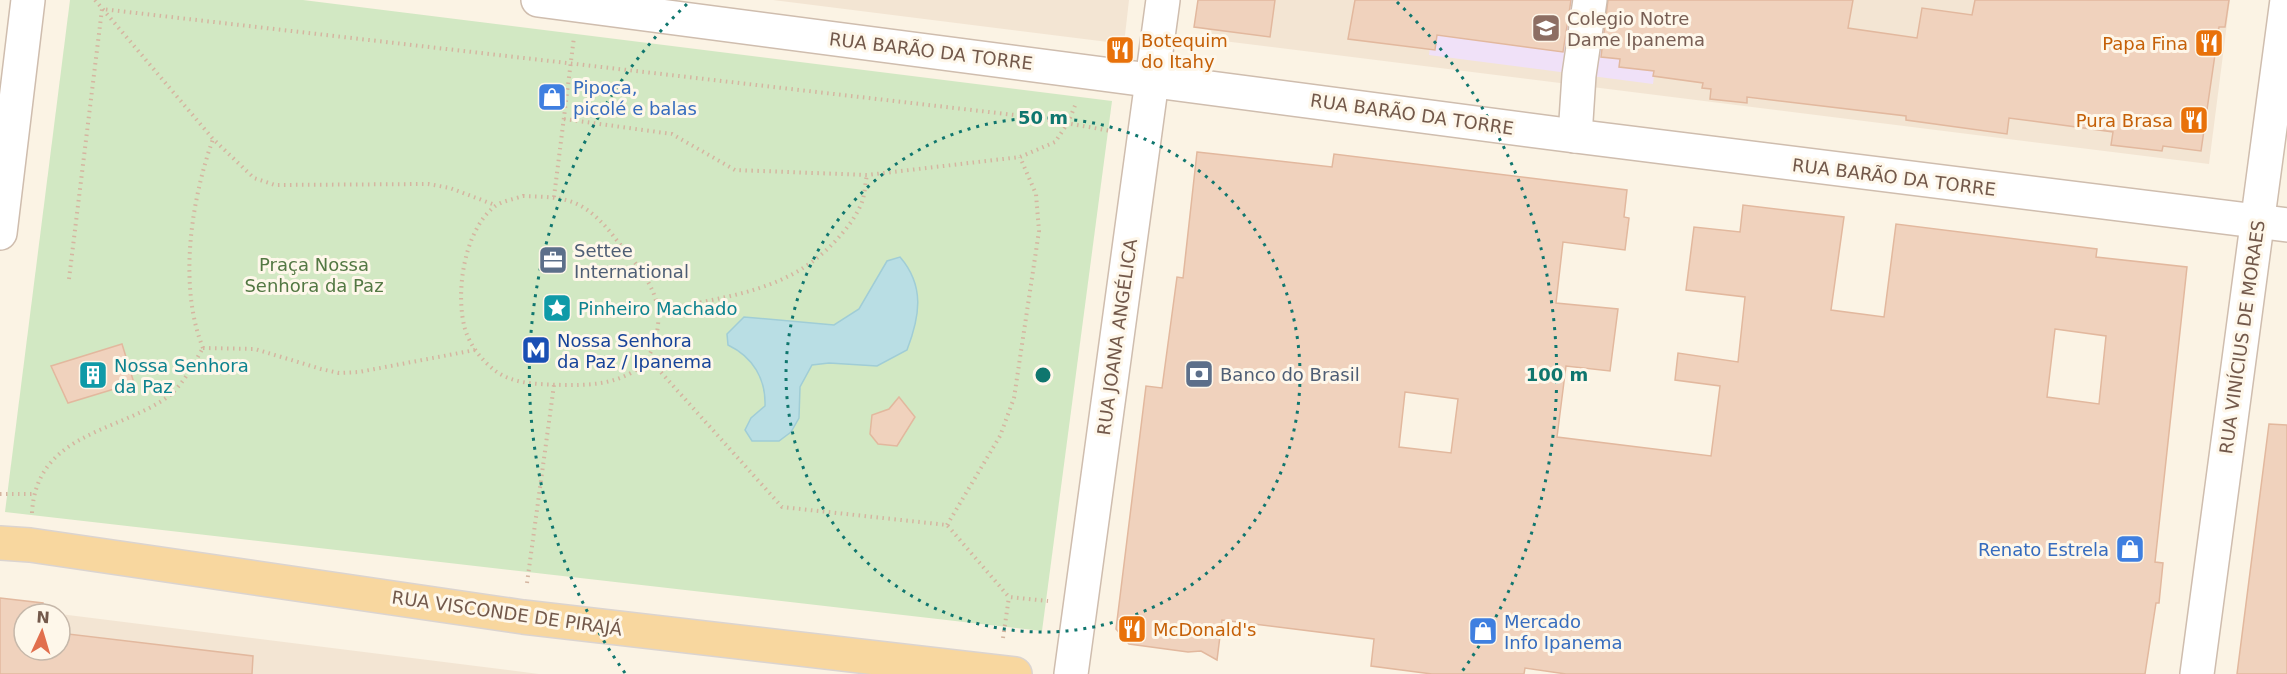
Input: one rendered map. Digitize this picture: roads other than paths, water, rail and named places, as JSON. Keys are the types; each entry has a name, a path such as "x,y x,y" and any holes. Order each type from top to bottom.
{"main road":[{"name":"RUA VISCONDE DE PIRAJÁ","path":"0,543 30,545 523,617 1007,673"}],"street":[{"path":"0,232 27,0"},
{"name":"RUA BARÃO DA TORRE","path":"538,0 1575,136 2272,224"},
{"name":"RUA JOANA ANGÉLICA","path":"1071,674 1163,0"},
{"path":"1575,136 1579,75 1590,0"},
{"name":"RUA VINÍCIUS DE MORAES","path":"2198,674 2272,224 2287,0"}],"water":[{"path":"900,257 913,279 918,302 915,325 907,350 877,366 829,363 812,365 800,387 799,418 791,432 779,441 752,441 745,430 751,418 765,406 763,387 751,362 728,345 727,334 744,317 834,325 859,309 887,261"}],"place":[{"name":"Colegio Notre Dame Ipanema","path":"1546,28"},
{"name":"Papa Fina","path":"2209,43"},
{"name":"Botequim do Itahy","path":"1120,50"},
{"name":"Pipoca, picolé e balas","path":"552,97"},
{"name":"Pura Brasa","path":"2194,120"},
{"name":"Settee International","path":"553,260"},
{"name":"Pinheiro Machado","path":"557,308"},
{"name":"Nossa Senhora da Paz / Ipanema","path":"536,350"},
{"name":"Banco do Brasil","path":"1199,374"},
{"name":"Nossa Senhora da Paz","path":"93,375"},
{"name":"Renato Estrela","path":"2130,549"},
{"name":"McDonald's","path":"1132,629"},
{"name":"Mercado Info Ipanema","path":"1483,631"}],"park label":[{"name":"Praça Nossa Senhora da Paz","path":"314,274"}]}
